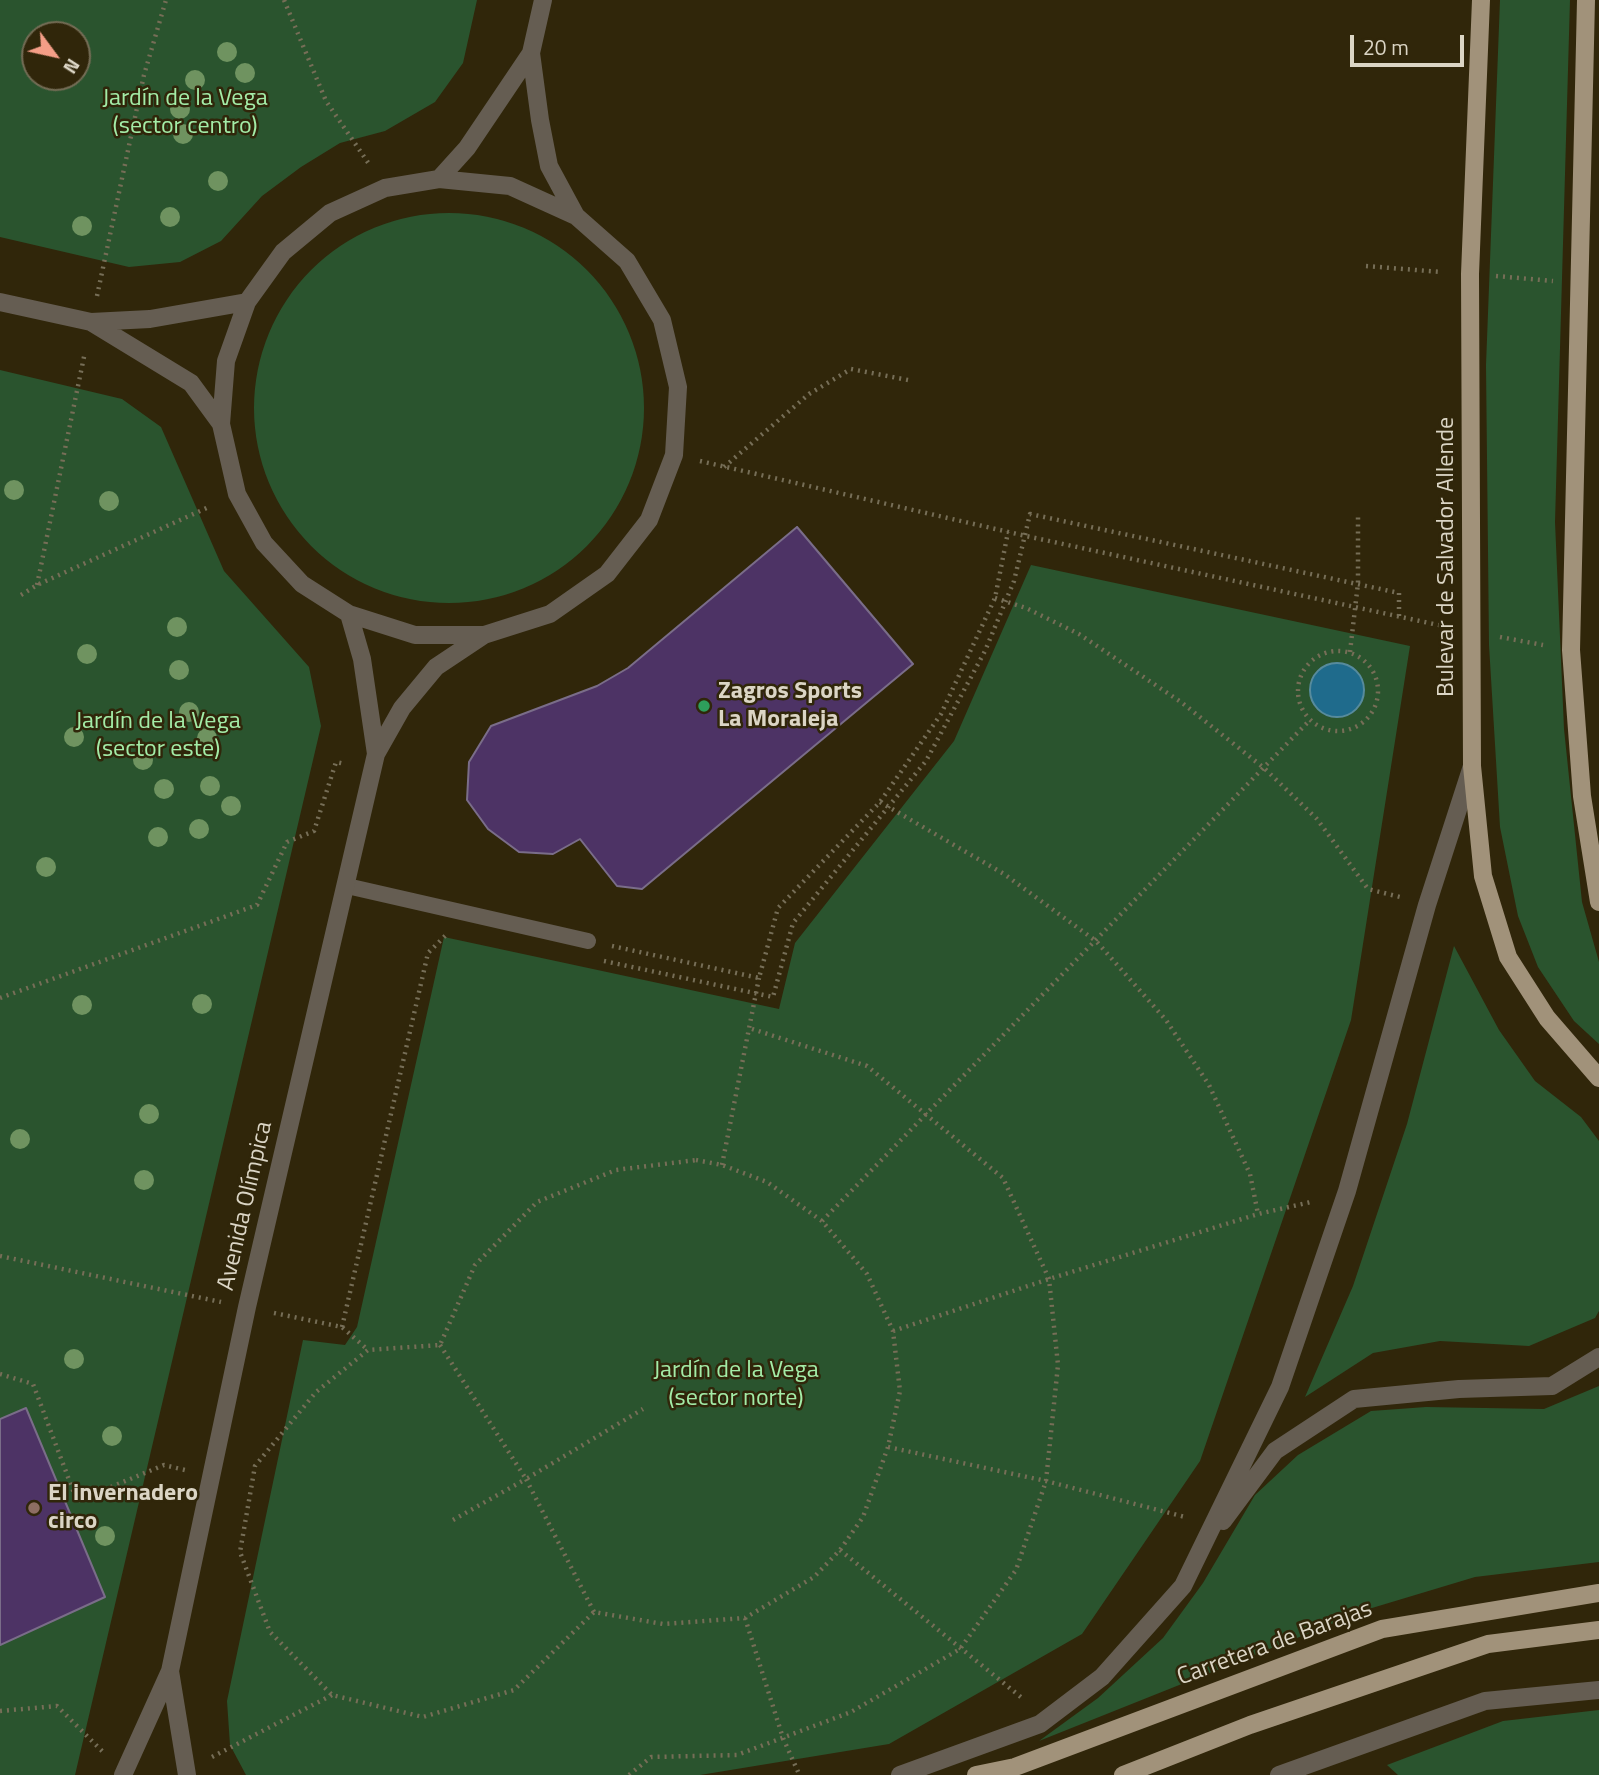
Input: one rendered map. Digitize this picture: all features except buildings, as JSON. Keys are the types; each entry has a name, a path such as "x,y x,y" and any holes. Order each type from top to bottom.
{"main road":[{"name":"Bulevar de Salvador Allende","path":"1481,0 1470,274 1472,766 1483,876 1508,957 1547,1018 1599,1078"},
{"path":"1588,0 1571,650 1582,796 1599,902"},
{"name":"Carretera de Barajas","path":"976,1775 1015,1767 1382,1629 1599,1593"},
{"path":"1123,1775 1250,1725 1488,1644 1599,1630"}],"street":[{"path":"439,179 467,148 531,53 543,0"},
{"path":"531,53 549,166 576,216"},
{"path":"439,179 510,186 576,216 627,261 662,320 678,387 674,455 649,520 607,574 550,614 484,635 415,635 349,614 302,584 264,542 237,494 221,424 226,361 247,302 283,252 330,213 385,188 439,179"},
{"path":"0,302 91,322 150,319 247,302"},
{"path":"91,322 191,383 221,424"},
{"name":"Avenida Olímpica","path":"349,614 362,659 374,762"},
{"name":"Avenida Olímpica","path":"123,1775 170,1671 247,1307 374,762 402,709 436,667 484,635"},
{"path":"900,1775 1040,1724 1102,1677 1183,1586 1280,1387 1347,1191 1427,905 1472,766"},
{"path":"1202,1549 1275,1451 1354,1399 1459,1389 1552,1386 1599,1357"},
{"name":"Avenida Olímpica","path":"170,1671 187,1775"},
{"path":"1279,1775 1485,1701 1599,1690"}],"lane":[{"path":"347,886 588,941"}],"path":[{"path":"37,585 144,75 166,0"},
{"path":"284,0 326,101 385,188"},
{"path":"724,467 809,394 851,369 908,380"},
{"path":"674,455 1356,608 1571,650"},
{"path":"21,595 37,585 237,494"},
{"path":"1350,652 1358,583 1358,513"},
{"path":"599,960 773,998 793,923 926,761 985,651 1014,580 1031,514 1399,593 1399,617"},
{"path":"722,1165 759,978 778,908 880,802 941,714 995,598 1008,532"},
{"path":"995,598 1026,608 1079,634 1181,702 1264,768 1317,819 1368,889"},
{"path":"1350,652 1371,667 1377,679 1376,705 1369,717 1347,730 1334,731 1310,720 1298,697 1303,670 1311,660 1323,653 1350,652"},
{"path":"822,1221 1310,720"},
{"path":"0,998 257,905 286,842 314,831 336,762 374,762"},
{"path":"880,802 1004,874 1096,941 1166,1020 1209,1085 1250,1174 1258,1214"},
{"path":"342,1327 428,953 454,926"},
{"path":"588,941 759,978"},
{"path":"629,1775 651,1757 737,1755 851,1712 960,1648 1016,1570 1046,1481 1058,1365 1049,1279 1003,1178 867,1066 749,1028"},
{"path":"440,1345 475,1265 537,1202 616,1170 696,1160 722,1165 767,1182 822,1221 867,1274 893,1331 900,1391 888,1447 863,1517 841,1550 814,1577 744,1618 663,1624 594,1612"},
{"path":"893,1331 1258,1214 1311,1202"},
{"path":"0,1256 342,1327 368,1350"},
{"path":"440,1345 368,1350 316,1392 255,1466 240,1552 270,1632 332,1695 423,1717 514,1690 594,1612"},
{"path":"440,1345 526,1479 594,1612"},
{"path":"0,1374 33,1384 77,1501 164,1465 209,1477"},
{"path":"453,1520 643,1409"},
{"path":"888,1447 1046,1481 1186,1518"},
{"path":"841,1550 1022,1698"},
{"path":"744,1618 783,1738 799,1774"}],"green space":[{"name":"Jardín de la Vega (sector centro)","path":"0,0 477,0 463,63 435,102 385,131 340,143 301,167 262,196 221,241 180,262 129,267 0,237"},
{"path":"1500,0 1570,0 1555,522 1564,729 1582,902 1599,962 1599,1044 1574,1021 1538,967 1518,916 1500,827 1489,645 1486,365"},
{"path":"449,213 487,217 524,228 557,246 587,270 611,300 629,333 640,370 644,408 640,446 629,483 611,516 587,546 557,570 524,588 487,599 449,603 411,599 374,588 341,570 311,546 287,516 269,483 258,446 254,408 258,370 269,333 287,300 311,270 341,246 374,228 411,217"},
{"name":"Jardín de la Vega (sector este)","path":"0,370 122,399 161,427 224,571 309,667 321,726 75,1775 0,1775"},
{"name":"Jardín de la Vega (sector norte)","path":"1031,565 1410,646 1351,1020 1200,1461 1082,1634 889,1744 700,1775 246,1775 230,1745 227,1701 303,1340 345,1345 357,1327 444,937 779,1009 795,943 954,741"},
{"path":"1454,946 1499,1030 1535,1081 1581,1117 1599,1141 1599,1311 1595,1318 1529,1346 1440,1341 1373,1353 1305,1397 1353,1286 1407,1124"},
{"path":"1599,1386 1599,1562 1475,1577 1372,1608 1039,1741 1098,1698 1163,1638 1203,1583 1255,1495 1298,1455 1371,1411 1426,1407 1544,1409"},
{"path":"1599,1710 1599,1775 1398,1775 1387,1765 1503,1721"}],"water":[{"path":"1342,663 1352,667 1360,675 1364,690 1360,705 1352,713 1332,717 1322,713 1314,705 1310,685 1314,675 1322,667"}],"place":[{"name":"Zagros Sports La Moraleja","path":"704,706"},
{"name":"El invernadero circo","path":"34,1508"}]}
